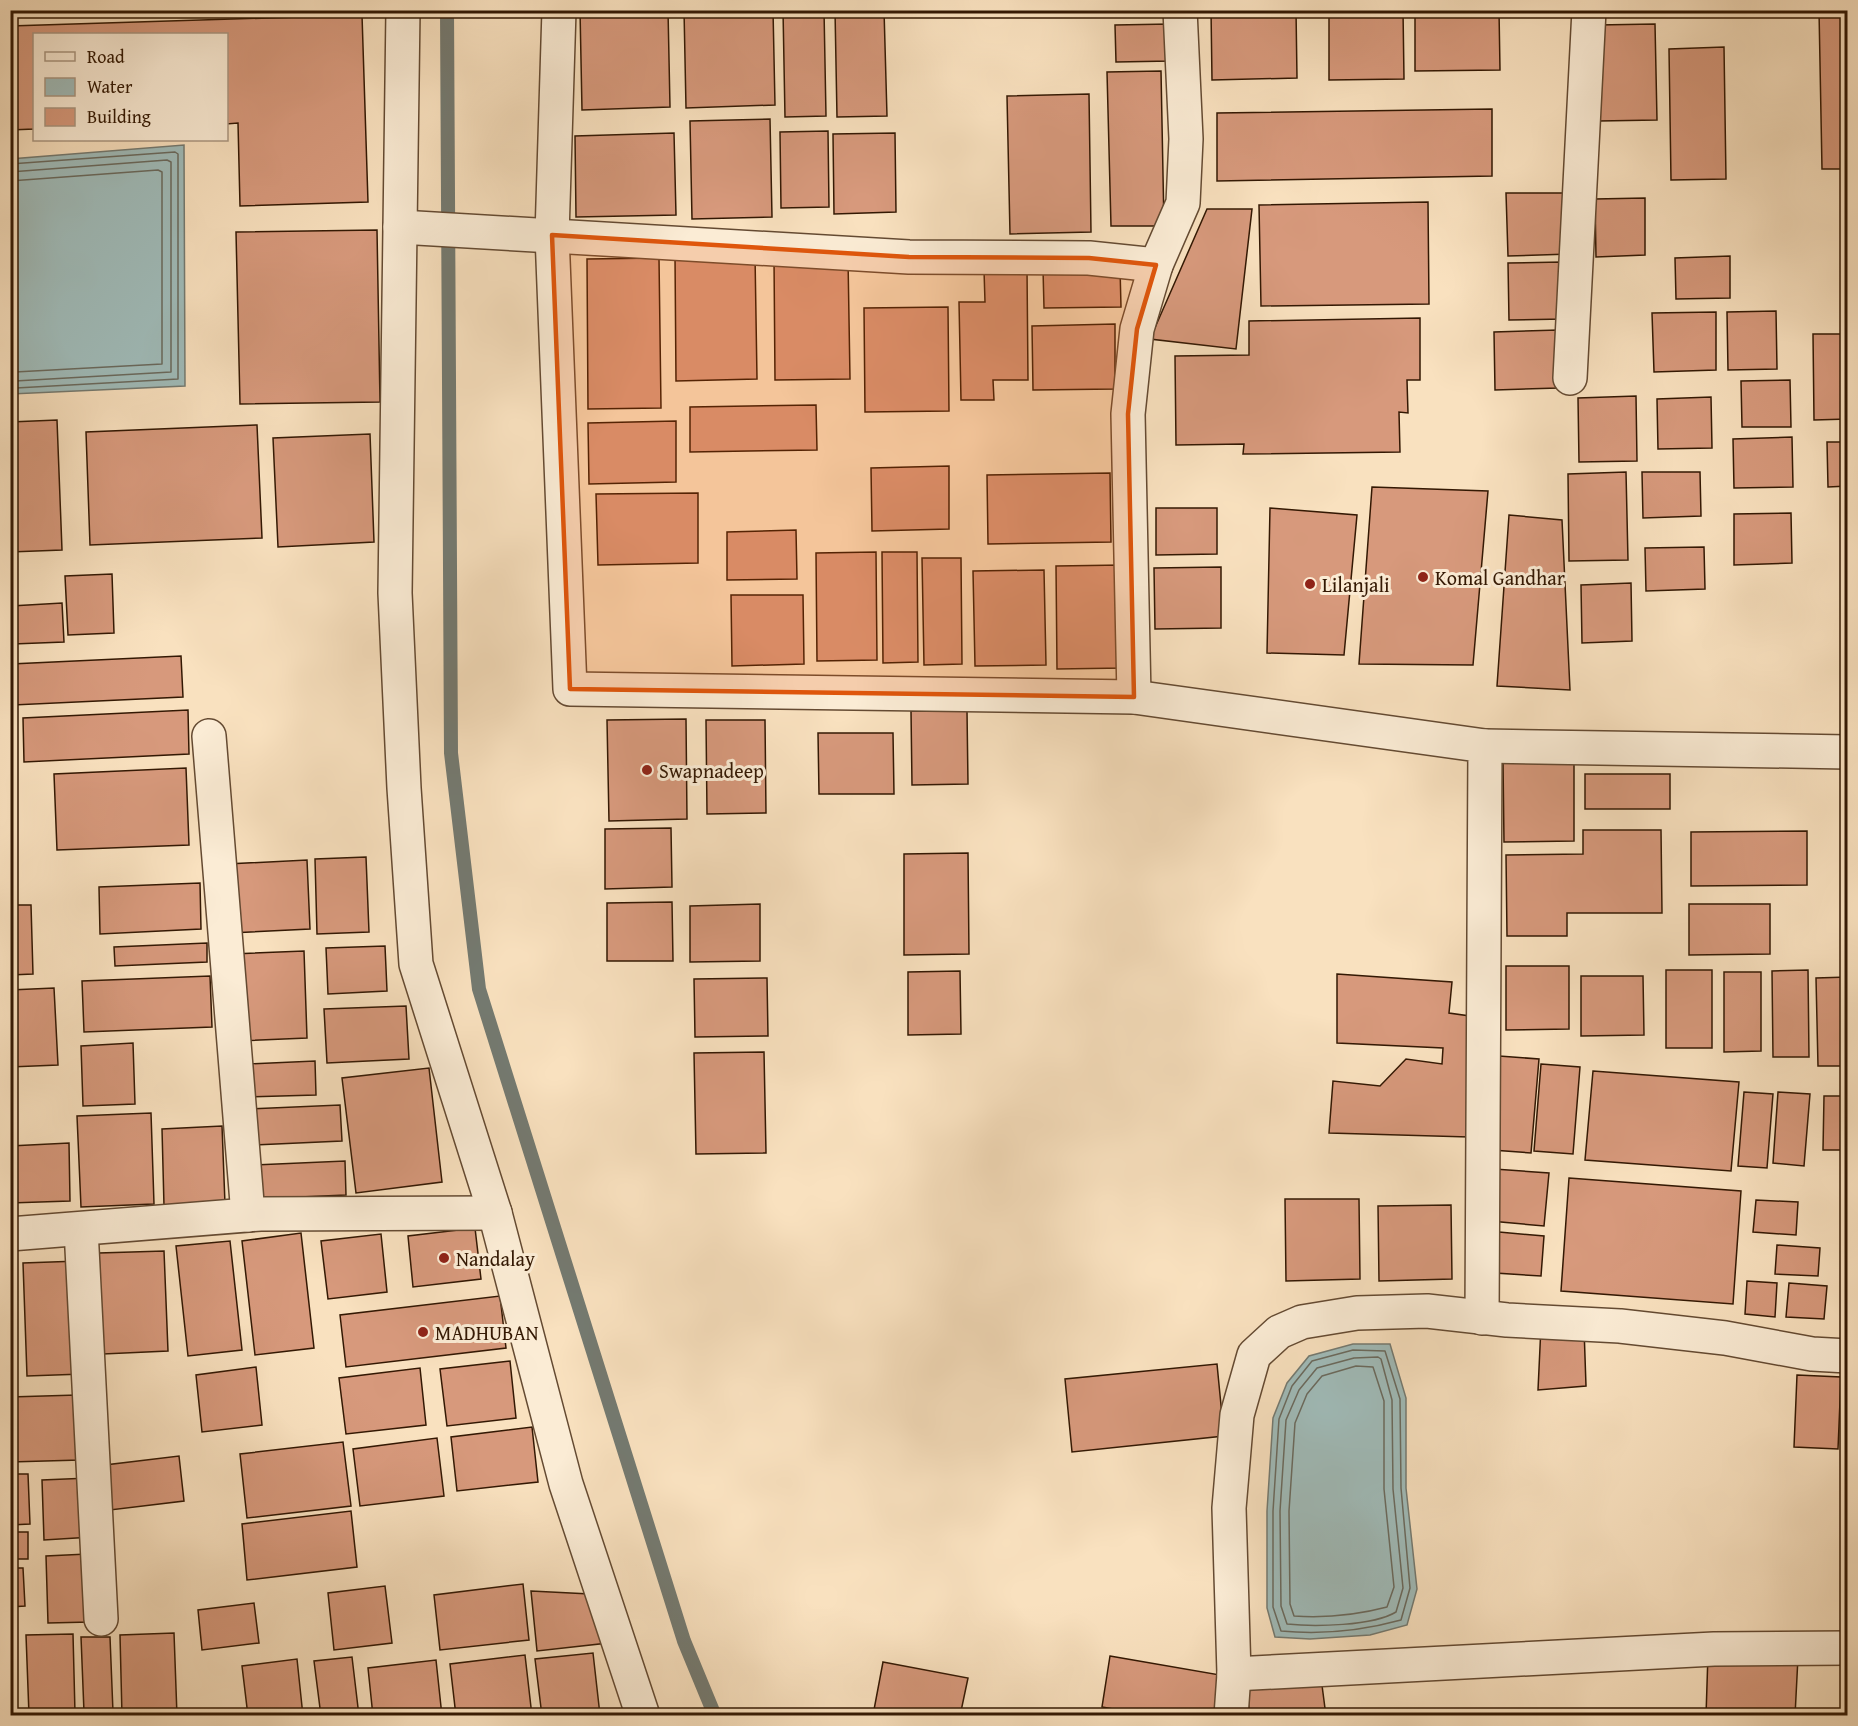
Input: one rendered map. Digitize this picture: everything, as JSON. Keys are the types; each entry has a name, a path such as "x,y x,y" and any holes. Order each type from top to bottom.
{"street":[{"path":"403,10 414,228 395,593 404,788 416,964 495,1213 566,1484 642,1715"},
{"path":"560,10 552,235 570,689 1134,697 1485,746 1848,752"},
{"path":"1134,697 1128,414 1137,329 1156,265 1183,203 1186,139 1180,10"},
{"path":"1570,378 1590,10"},
{"path":"414,228 909,257 1089,258 1156,265"},
{"path":"208,736 248,1215"},
{"path":"1482,1318 1485,746"},
{"path":"10,1234 248,1215 495,1213"},
{"path":"81,1229 101,1619"},
{"path":"1231,1716 1234,1674 1229,1508 1237,1415 1254,1355 1279,1332 1302,1322 1357,1313 1427,1311 1482,1318 1620,1326 1725,1338 1812,1354 1848,1356"},
{"path":"1234,1674 1714,1649 1848,1648"}],"highlighted area":[{"path":"552,235 909,257 1089,258 1156,265 1137,329 1128,414 1134,697 570,689"}],"water":[{"path":"184,145 185,386 11,394 10,159"},
{"path":"1353,1344 1390,1344 1406,1398 1406,1488 1417,1589 1407,1625 1370,1635 1310,1639 1275,1637 1267,1608 1267,1511 1273,1418 1287,1383 1309,1356"}],"building":[{"path":"580,10 668,10 670,107 582,110"},
{"path":"684,10 773,10 775,105 686,108"},
{"path":"783,10 824,10 826,116 785,117"},
{"path":"835,10 884,10 887,116 837,117"},
{"path":"1211,10 1296,10 1297,78 1212,80"},
{"path":"1329,10 1403,10 1404,79 1329,80"},
{"path":"1415,10 1499,10 1500,70 1415,71"},
{"path":"1819,10 1848,10 1848,169 1822,169"},
{"path":"362,15 368,202 240,206 238,123 228,124 228,33 33,33 33,129 10,130 10,26"},
{"path":"1170,24 1171,61 1116,62 1115,25"},
{"path":"1655,24 1657,120 1599,121 1597,25"},
{"path":"1724,47 1726,179 1671,180 1669,49"},
{"path":"1161,71 1164,226 1111,226 1107,72"},
{"path":"1089,94 1091,232 1010,234 1007,96"},
{"path":"1492,109 1492,176 1217,181 1217,113"},
{"path":"770,119 772,217 692,219 690,121"},
{"path":"828,131 829,207 781,208 780,132"},
{"path":"674,133 676,215 576,217 575,136"},
{"path":"895,133 896,212 834,214 833,134"},
{"path":"1506,193 1569,193 1570,254 1508,256"},
{"path":"1645,198 1645,255 1596,257 1595,199"},
{"path":"1428,202 1429,304 1261,306 1259,205"},
{"path":"1207,209 1252,209 1236,349 1150,339"},
{"path":"377,230 380,402 240,404 236,232"},
{"path":"755,255 757,379 676,381 675,256"},
{"path":"1730,256 1730,298 1676,299 1675,258"},
{"path":"659,258 661,408 588,409 587,259"},
{"path":"848,258 850,379 775,380 774,259"},
{"path":"1562,262 1563,319 1509,320 1508,263"},
{"path":"1120,268 1121,307 1044,308 1043,269"},
{"path":"1027,269 1028,380 993,380 994,400 961,400 959,302 985,302 984,270"},
{"path":"10,306 15,403 10,403"},
{"path":"948,307 949,411 865,412 864,308"},
{"path":"1776,311 1777,369 1728,370 1727,312"},
{"path":"1716,312 1716,370 1654,372 1652,313"},
{"path":"1420,318 1420,380 1407,380 1408,413 1399,412 1400,452 1243,454 1244,444 1176,445 1175,356 1249,355 1249,321"},
{"path":"1115,324 1115,389 1033,390 1032,326"},
{"path":"1558,330 1558,388 1495,390 1494,332"},
{"path":"1813,334 1848,334 1848,419 1814,420"},
{"path":"1790,380 1791,427 1742,427 1741,381"},
{"path":"1636,396 1637,461 1579,462 1578,398"},
{"path":"1711,397 1712,448 1658,449 1657,399"},
{"path":"816,405 817,450 690,452 690,407"},
{"path":"57,420 62,550 10,552 10,422"},
{"path":"676,421 676,482 589,484 588,423"},
{"path":"257,425 262,538 90,545 86,432"},
{"path":"370,434 374,542 278,547 273,438"},
{"path":"1792,437 1793,487 1734,488 1733,439"},
{"path":"1827,442 1848,442 1848,486 1828,487"},
{"path":"949,466 949,529 872,531 871,468"},
{"path":"1626,472 1628,560 1569,561 1568,474"},
{"path":"1642,472 1700,472 1701,516 1643,518"},
{"path":"1110,473 1111,542 988,544 987,475"},
{"name":"Komal Gandhar","path":"1372,487 1488,491 1473,665 1359,664"},
{"path":"698,493 698,563 598,565 596,494"},
{"path":"1156,508 1217,508 1217,554 1156,555"},
{"name":"Lilanjali","path":"1270,508 1357,515 1344,655 1267,653"},
{"path":"1791,513 1792,563 1734,565 1734,514"},
{"path":"1509,515 1562,520 1570,690 1497,686"},
{"path":"796,530 797,579 727,580 727,532"},
{"path":"1704,547 1705,589 1646,591 1645,548"},
{"path":"876,552 877,660 817,661 816,553"},
{"path":"882,552 917,552 918,662 883,663"},
{"path":"922,558 961,558 962,664 924,665"},
{"path":"1123,565 1124,668 1057,669 1056,566"},
{"path":"1221,567 1221,628 1155,629 1154,568"},
{"path":"1044,570 1046,665 975,666 973,571"},
{"path":"112,574 114,633 68,635 65,576"},
{"path":"1631,583 1632,641 1582,643 1581,585"},
{"path":"731,595 803,595 804,664 732,666"},
{"path":"62,603 64,642 13,644 11,606"},
{"path":"181,656 183,697 13,705 11,664"},
{"path":"188,710 189,754 24,762 23,718"},
{"path":"911,711 967,711 968,784 912,785"},
{"name":"Swapnadeep","path":"686,719 687,819 609,821 607,720"},
{"path":"706,720 765,720 766,813 707,814"},
{"path":"818,733 893,733 894,794 819,794"},
{"path":"1574,761 1574,841 1504,842 1503,762"},
{"path":"186,768 189,845 57,850 54,774"},
{"path":"1585,774 1670,774 1670,809 1585,809"},
{"path":"671,828 672,887 605,889 605,829"},
{"path":"1583,830 1661,830 1662,913 1567,913 1567,936 1507,936 1506,855 1583,854"},
{"path":"1807,831 1807,885 1691,886 1691,832"},
{"path":"968,853 969,954 904,955 904,854"},
{"path":"366,857 369,932 317,934 315,859"},
{"path":"307,860 310,929 230,933 227,864"},
{"path":"200,883 201,929 100,934 99,887"},
{"path":"672,902 673,961 607,961 607,903"},
{"path":"760,904 760,961 690,962 690,906"},
{"path":"1689,904 1770,904 1770,954 1689,955"},
{"path":"10,905 31,905 33,974 10,975"},
{"path":"207,943 207,962 115,966 114,947"},
{"path":"385,946 387,991 328,994 326,948"},
{"path":"304,951 307,1038 236,1041 233,954"},
{"path":"1506,966 1569,966 1569,1029 1506,1030"},
{"path":"1666,970 1712,970 1712,1048 1666,1048"},
{"path":"1808,970 1809,1057 1773,1057 1772,971"},
{"path":"960,971 961,1034 908,1035 908,972"},
{"path":"1724,972 1761,972 1761,1051 1724,1052"},
{"path":"1337,974 1452,982 1449,1013 1477,1017 1469,1137 1329,1133 1333,1081 1380,1086 1406,1059 1442,1064 1443,1048 1337,1043"},
{"path":"210,976 212,1027 84,1032 82,981"},
{"path":"1581,976 1643,976 1644,1035 1581,1036"},
{"path":"1848,977 1848,1066 1818,1066 1816,978"},
{"path":"767,978 768,1036 695,1037 694,979"},
{"path":"54,988 58,1065 10,1067 10,990"},
{"path":"406,1006 409,1059 327,1063 324,1009"},
{"path":"133,1043 135,1104 83,1106 81,1046"},
{"path":"764,1052 766,1153 696,1154 694,1053"},
{"path":"1499,1056 1539,1059 1531,1153 1492,1150"},
{"path":"315,1061 316,1095 248,1097 247,1064"},
{"path":"1541,1064 1580,1067 1573,1154 1534,1151"},
{"path":"429,1068 442,1182 356,1193 342,1078"},
{"path":"1593,1071 1739,1082 1731,1171 1585,1160"},
{"path":"1744,1092 1773,1094 1767,1168 1738,1166"},
{"path":"1778,1092 1810,1094 1804,1166 1773,1163"},
{"path":"1824,1096 1848,1096 1848,1150 1823,1150"},
{"path":"340,1105 342,1141 252,1145 250,1109"},
{"path":"151,1113 154,1204 81,1207 77,1116"},
{"path":"222,1126 225,1204 164,1206 162,1129"},
{"path":"69,1143 70,1201 10,1203 10,1146"},
{"path":"345,1161 346,1195 254,1199 253,1165"},
{"path":"1494,1169 1549,1173 1544,1226 1490,1221"},
{"path":"1569,1178 1741,1191 1733,1304 1561,1291"},
{"path":"1285,1199 1359,1199 1360,1279 1286,1281"},
{"path":"1756,1200 1798,1202 1796,1235 1753,1232"},
{"path":"1451,1205 1452,1279 1379,1281 1378,1206"},
{"name":"Nandalay","path":"475,1228 481,1279 413,1287 408,1236"},
{"path":"1499,1232 1544,1236 1541,1276 1495,1273"},
{"path":"301,1233 314,1348 255,1355 242,1241"},
{"path":"381,1234 387,1292 328,1299 321,1241"},
{"path":"230,1241 242,1350 188,1356 176,1246"},
{"path":"1777,1245 1820,1248 1818,1276 1775,1274"},
{"path":"164,1251 168,1351 103,1354 99,1253"},
{"path":"79,1261 83,1374 27,1376 23,1263"},
{"path":"1747,1281 1777,1283 1775,1317 1745,1314"},
{"path":"1789,1283 1827,1286 1824,1319 1786,1317"},
{"name":"MADHUBAN","path":"500,1296 506,1348 346,1367 340,1315"},
{"path":"1541,1326 1584,1328 1586,1386 1538,1390"},
{"path":"510,1361 516,1418 447,1426 440,1369"},
{"path":"1217,1364 1224,1436 1072,1452 1065,1379"},
{"path":"256,1367 262,1425 202,1432 196,1375"},
{"path":"420,1368 426,1425 346,1434 339,1378"},
{"path":"1797,1375 1841,1377 1838,1449 1794,1447"},
{"path":"77,1395 80,1460 10,1462 10,1397"},
{"path":"532,1427 538,1482 457,1491 451,1437"},
{"path":"437,1438 444,1496 360,1506 353,1449"},
{"path":"343,1442 351,1506 247,1518 240,1454"},
{"path":"179,1456 184,1501 110,1510 105,1465"},
{"path":"10,1474 28,1474 30,1524 10,1525"},
{"path":"89,1478 92,1537 44,1540 42,1480"},
{"path":"351,1511 357,1567 247,1580 242,1524"},
{"path":"10,1532 28,1532 28,1559 10,1559"},
{"path":"87,1554 90,1622 48,1623 46,1556"},
{"path":"10,1568 23,1568 25,1606 10,1607"},
{"path":"523,1584 529,1640 440,1650 434,1595"},
{"path":"385,1586 392,1643 334,1650 328,1593"},
{"path":"531,1591 590,1594 608,1643 537,1651"},
{"path":"254,1603 259,1643 202,1650 198,1610"},
{"path":"10,1617 13,1617 16,1716 10,1716"},
{"path":"174,1633 177,1716 122,1716 120,1635"},
{"path":"73,1634 75,1713 29,1715 26,1635"},
{"path":"81,1637 110,1637 113,1712 84,1712"},
{"path":"593,1653 600,1715 542,1716 535,1659"},
{"path":"1708,1654 1798,1657 1795,1716 1706,1716"},
{"path":"525,1655 532,1716 456,1716 450,1664"},
{"path":"1110,1656 1226,1676 1220,1716 1153,1716 1102,1707"},
{"path":"352,1657 359,1716 321,1716 314,1661"},
{"path":"297,1659 303,1716 248,1716 242,1666"},
{"path":"436,1660 442,1716 373,1716 368,1668"},
{"path":"883,1662 968,1678 960,1716 873,1715"},
{"path":"1320,1670 1326,1716 1250,1716 1245,1679"}],"waterway":[{"path":"447,10 451,753 479,989 684,1641 715,1716"}],"place":[{"name":"Komal Gandhar","path":"1423,577"},
{"name":"Lilanjali","path":"1310,584"},
{"name":"Swapnadeep","path":"647,770"},
{"name":"Nandalay","path":"444,1258"},
{"name":"MADHUBAN","path":"423,1332"}]}
